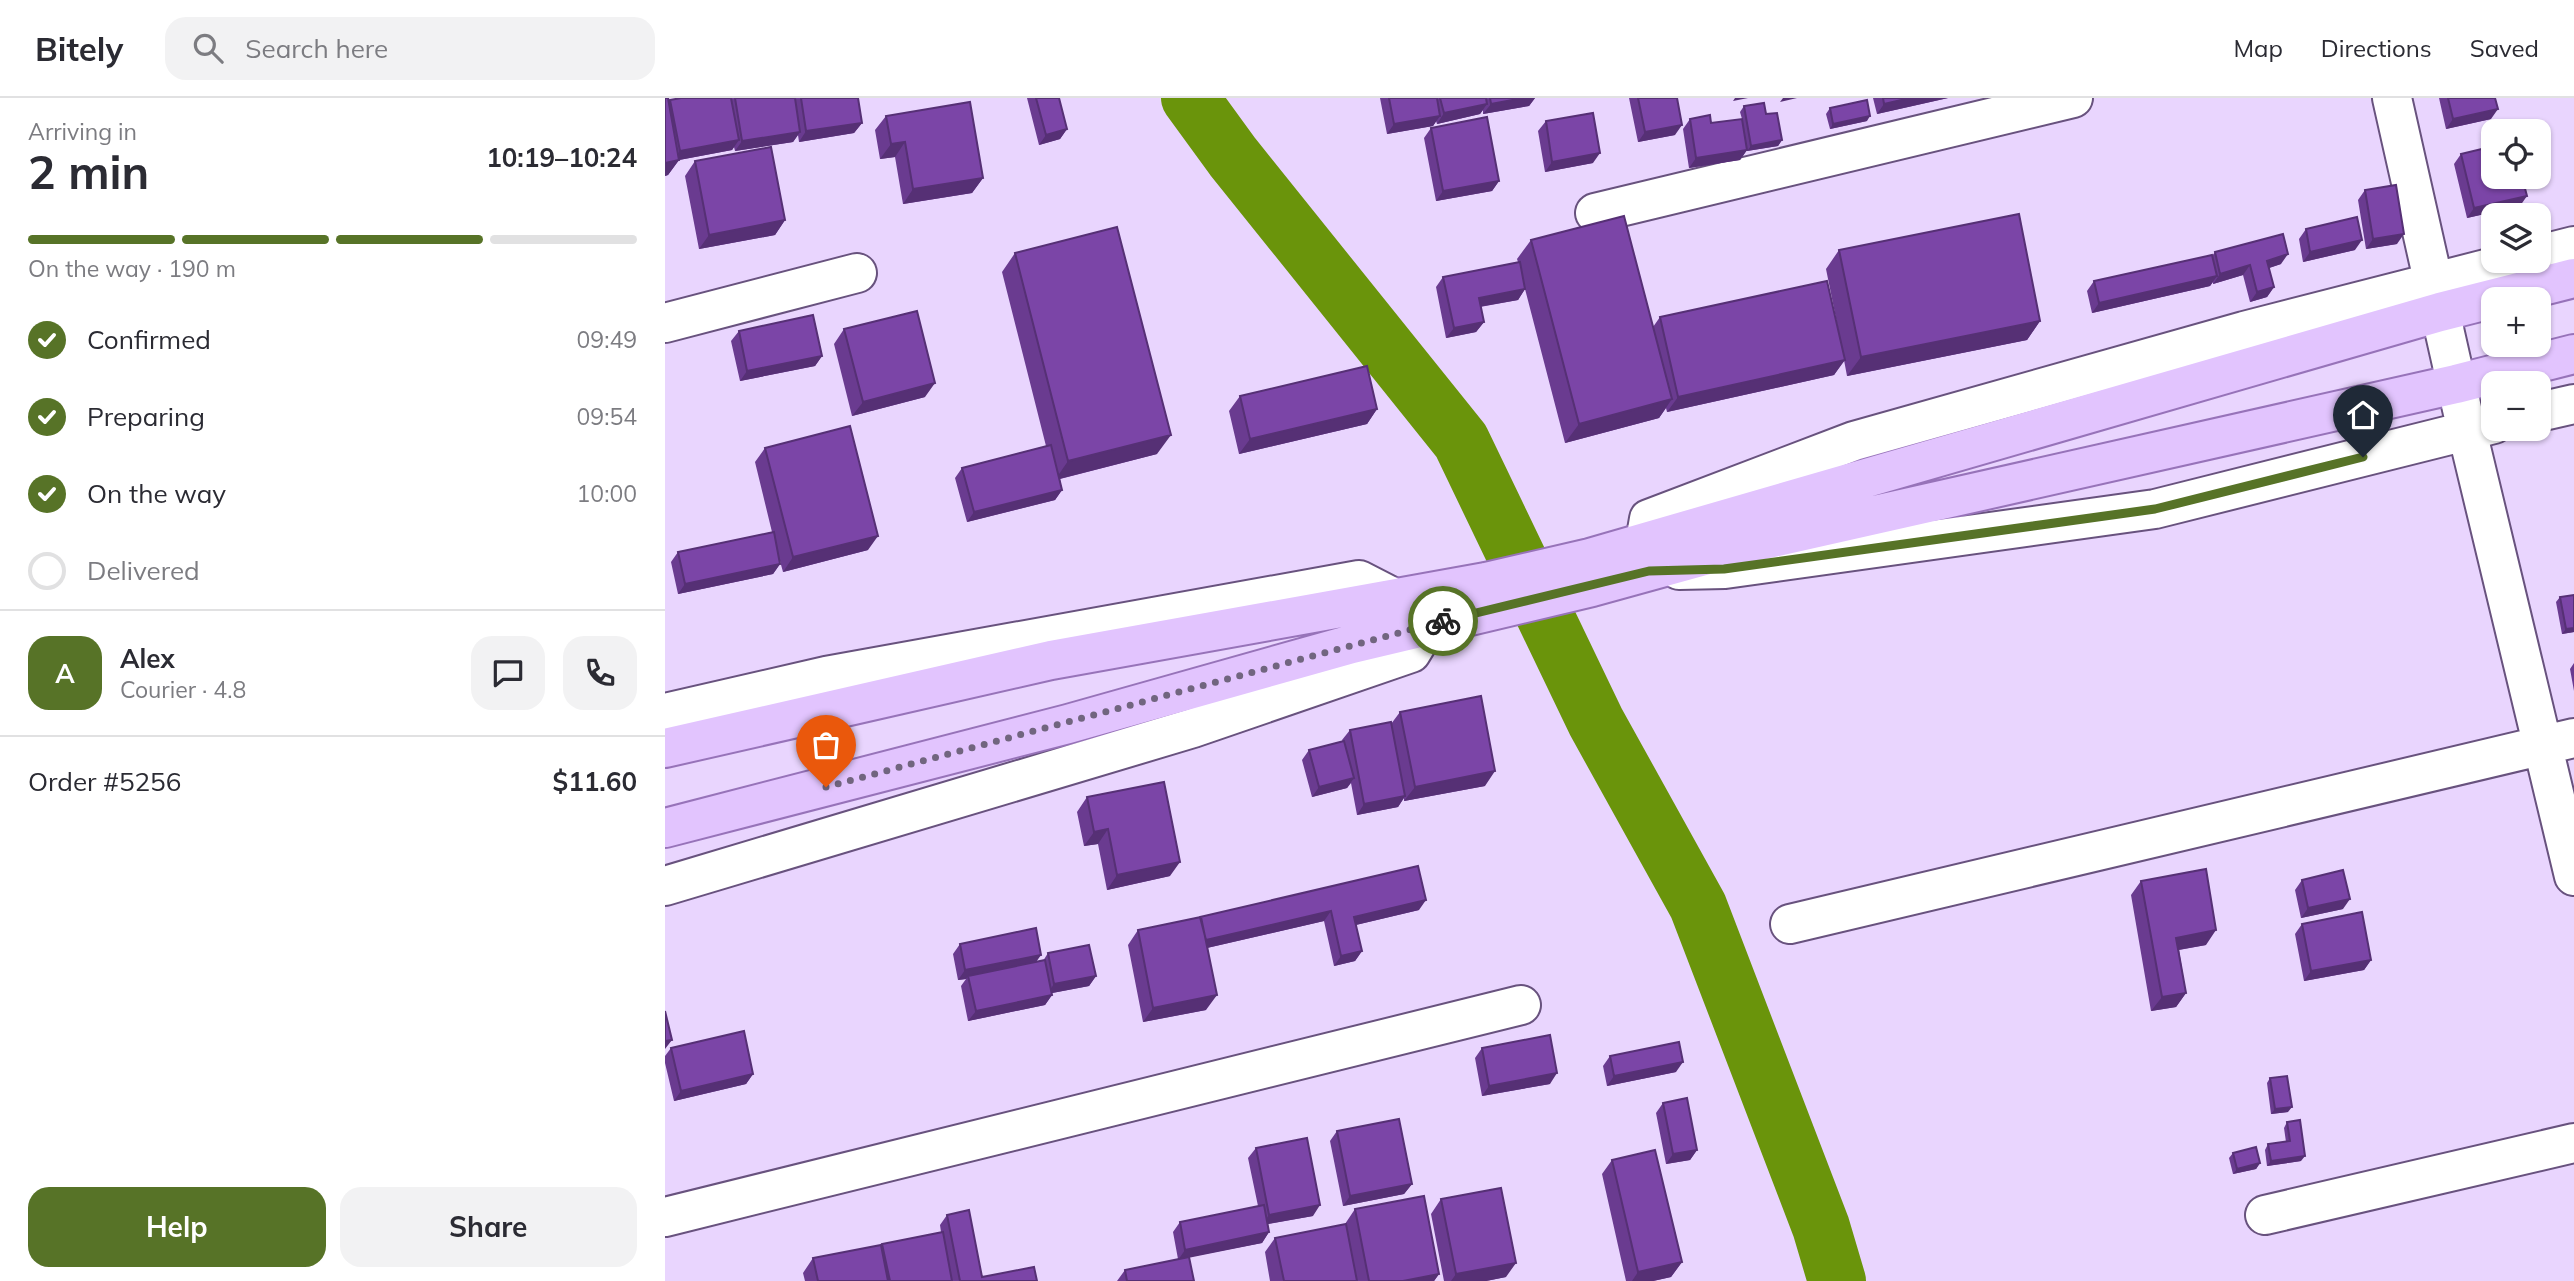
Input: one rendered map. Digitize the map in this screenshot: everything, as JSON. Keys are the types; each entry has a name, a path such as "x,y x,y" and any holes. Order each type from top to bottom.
{"main road":[{"path":"665,748 1051,660 1394,598 1487,596 1591,572 2437,297 2574,278"},
{"path":"1647,556 1768,539 2456,384 2574,354"},
{"path":"665,828 1068,724 1428,625 1487,596"}],"street":[{"path":"1595,213 2073,98"},
{"path":"2392,98 2456,384 2480,427 2558,742 2574,876"},
{"path":"2551,252 2574,246"},
{"path":"665,323 857,273"},
{"path":"2437,297 2490,273"},
{"path":"2551,409 2574,404"},
{"path":"1647,556 1724,569 2155,509 2480,427"},
{"path":"665,713 826,676 1359,580 1394,598"},
{"path":"665,886 1193,728 1411,653 1428,625"},
{"path":"1790,924 2558,742"},
{"path":"665,1217 1521,1005"},
{"path":"2265,1215 2574,1143"}],"building":[{"path":"665,98 668,98 679,160 665,163"},
{"path":"731,98 739,140 680,151 670,100"},
{"path":"735,98 795,98 800,132 742,141"},
{"path":"801,98 858,98 862,123 806,131"},
{"path":"1036,98 1059,98 1067,129 1046,135"},
{"path":"1389,98 1437,98 1440,116 1394,124"},
{"path":"1440,98 1486,98 1487,104 1444,113"},
{"path":"1490,98 1523,98 1491,104"},
{"path":"1638,98 1677,98 1682,125 1645,132"},
{"path":"1883,98 1910,98 1884,104"},
{"path":"2448,98 2495,98 2498,109 2453,119"},
{"path":"1867,100 1870,116 1833,124 1830,108"},
{"path":"970,102 983,178 913,189 905,142 891,144 886,116"},
{"path":"1764,103 1766,114 1777,113 1782,140 1751,146 1744,106"},
{"path":"1593,113 1600,153 1552,162 1546,121"},
{"path":"1710,115 1711,123 1742,119 1747,150 1696,158 1690,119"},
{"path":"1487,117 1499,181 1443,191 1431,128"},
{"path":"771,147 785,220 709,235 695,161"},
{"path":"2481,149 2481,189 2525,189 2527,196 2496,203 2481,203 2481,206 2474,208 2461,154"},
{"path":"2396,185 2404,234 2373,239 2365,190"},
{"path":"2019,214 2040,321 1861,357 1839,250"},
{"path":"1624,216 1672,399 1579,424 1531,240"},
{"path":"2357,217 2362,240 2310,252 2306,229"},
{"path":"1117,227 1171,435 1068,461 1015,253"},
{"path":"2283,234 2288,254 2267,261 2274,287 2257,292 2250,265 2220,274 2215,252"},
{"path":"2212,255 2217,276 2099,303 2094,281"},
{"path":"1520,262 1525,289 1479,298 1484,322 1454,328 1443,277"},
{"path":"1827,281 1845,360 1678,397 1660,317"},
{"path":"917,311 935,383 863,402 844,329"},
{"path":"813,315 822,356 747,371 739,331"},
{"path":"1367,366 1377,409 1250,439 1240,396"},
{"path":"850,426 878,536 793,557 765,448"},
{"path":"1051,445 1062,490 974,512 962,468"},
{"path":"774,532 780,564 685,584 678,552"},
{"path":"2574,595 2574,628 2566,629 2560,597"},
{"path":"1481,696 1495,771 1415,787 1400,712"},
{"path":"1391,722 1405,796 1364,804 1350,730"},
{"path":"1344,741 1354,778 1319,787 1309,750"},
{"path":"1164,782 1180,862 1117,875 1108,829 1094,832 1087,797"},
{"path":"1418,866 1426,900 1354,917 1362,951 1341,956 1331,911 1206,940 1200,917"},
{"path":"2206,869 2216,930 2176,938 2186,993 2162,997 2141,881"},
{"path":"2343,870 2350,899 2308,908 2302,880"},
{"path":"2362,912 2371,960 2311,971 2302,924"},
{"path":"1201,917 1217,995 1153,1008 1138,930"},
{"path":"1036,928 1041,955 965,970 960,944"},
{"path":"1089,945 1096,976 1054,984 1048,953"},
{"path":"1045,960 1052,995 976,1011 968,976"},
{"path":"665,1011 672,1040 665,1041"},
{"path":"744,1031 753,1074 681,1091 671,1048"},
{"path":"1550,1035 1557,1073 1489,1086 1482,1048"},
{"path":"1679,1042 1683,1062 1614,1076 1610,1056"},
{"path":"2287,1076 2292,1107 2275,1109 2270,1078"},
{"path":"1687,1098 1697,1150 1673,1154 1663,1103"},
{"path":"1399,1119 1412,1184 1350,1196 1337,1131"},
{"path":"2300,1120 2305,1156 2271,1161 2268,1144 2290,1141 2287,1122"},
{"path":"1307,1138 1320,1205 1269,1215 1256,1148"},
{"path":"2256,1147 2260,1163 2237,1169 2233,1153"},
{"path":"1655,1150 1682,1262 1638,1272 1612,1160"},
{"path":"1501,1188 1516,1263 1456,1274 1441,1199"},
{"path":"1424,1196 1439,1274 1403,1281 1369,1281 1355,1209"},
{"path":"1264,1205 1269,1232 1185,1250 1180,1222"},
{"path":"969,1210 982,1277 1034,1267 1037,1281 960,1281 947,1215"},
{"path":"1346,1224 1357,1281 1284,1281 1275,1238"},
{"path":"943,1232 952,1281 890,1281 882,1244"},
{"path":"881,1245 888,1281 818,1281 813,1258"},
{"path":"1189,1257 1194,1281 1127,1281 1125,1270"}],"waterway":[{"path":"1190,98 1233,157 1461,441 1596,722 1698,906 1821,1227 1837,1281"}],"way so far":[{"path":"826,787 1443,621"}],"route":[{"path":"1443,621 1592,587 1649,571 1724,569 2155,509 2363,457"}]}
